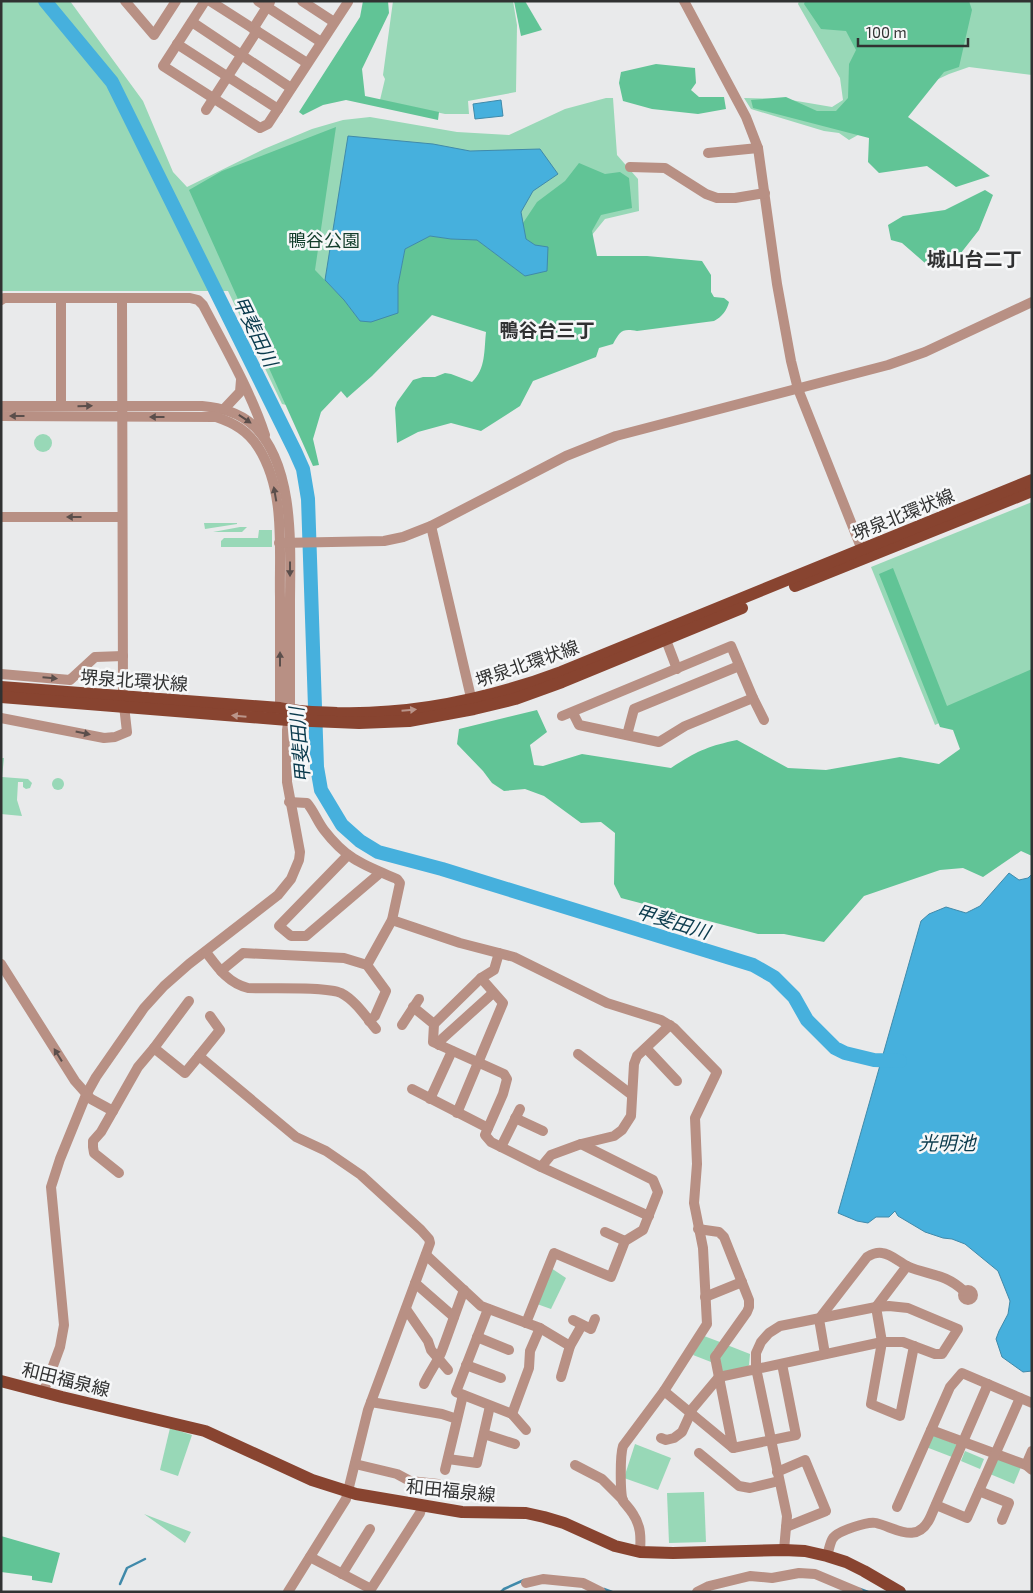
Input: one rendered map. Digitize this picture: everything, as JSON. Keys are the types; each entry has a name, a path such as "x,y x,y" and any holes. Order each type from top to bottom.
{"main road":[{"name":"堺泉北環状線","path":"1,696 286,713 359,723 408,720 473,705 515,699 666,640 1032,480"},
{"name":"堺泉北環状線","path":"473,705 1032,491"},
{"name":"堺泉北環状線","path":"1,687 124,702"},
{"name":"和田福泉線","path":"1,1381 43,1393 205,1431 312,1480 348,1492 462,1512 526,1513 564,1523 614,1546 640,1552 806,1551 828,1556 864,1571 886,1587 900,1592"}],"street":[{"path":"128,2 154,35 176,1"},
{"path":"206,1 163,66 260,128 268,124 347,1"},
{"path":"210,1 307,63"},
{"path":"302,1 334,22"},
{"path":"684,1 746,116 758,148 777,284 798,389 864,554"},
{"path":"206,110 255,30 265,3 321,42"},
{"path":"192,22 291,88"},
{"path":"177,44 278,109"},
{"path":"708,153 758,148"},
{"path":"630,167 665,168 706,194 717,198 735,198 765,193"},
{"path":"1,300 4,298 190,298 198,300 203,305 260,420 287,499 289,543 286,765 289,802 300,852 299,860 291,879 273,900 164,986 144,1008 96,1077 86,1095 60,1158 51,1188 64,1325 60,1347 43,1393"},
{"path":"61,299 61,406"},
{"path":"1,718 104,738 115,737 127,732 123,656 122,299"},
{"path":"289,543 384,541 403,537 431,526 566,456 616,436 888,365 924,352 1032,302"},
{"path":"224,409 240,392 241,379"},
{"path":"1,406 202,406 224,409 246,419 267,442"},
{"path":"1,416 216,417 229,422 248,434 258,447 268,466 278,510 289,543"},
{"path":"1,516 122,517"},
{"path":"431,526 473,705"},
{"path":"666,640 677,669"},
{"path":"562,716 731,646 764,720"},
{"path":"1,674 70,680 95,656 123,656"},
{"path":"627,735 634,709 739,666"},
{"path":"573,713 579,725 659,742 685,726 753,698"},
{"path":"289,802 307,803 324,830 348,855 367,867 397,879 400,884 392,920 367,965"},
{"path":"348,855 279,926 291,936 306,936 380,873"},
{"path":"392,920 460,942 499,952 533,966 607,1003 661,1020 670,1025 717,1072 695,1118 697,1164 694,1203 703,1248 707,1324 664,1391 623,1446 621,1462 623,1500"},
{"path":"206,952 221,971 230,981 238,986 248,988 319,990 339,993 350,1000 373,1025 374,1016 386,991 367,965 344,958 243,953 221,971"},
{"path":"499,952 494,970 481,978 434,1024 433,1042 504,1074 507,1079 503,1094 485,1135 491,1142 541,1167 649,1216"},
{"path":"1,964 75,1081 94,1102 113,1111"},
{"path":"457,1112 504,1003 481,978"},
{"path":"439,1045 442,1039 493,993"},
{"path":"117,1169 94,1153 93,1141 101,1132 138,1067 154,1048 170,1021 190,1001"},
{"path":"402,1025 416,1003 434,1024"},
{"path":"154,1048 185,1073 220,1030 210,1016"},
{"path":"541,1167 551,1155 580,1144 614,1136 622,1130 631,1116 634,1064 637,1056 670,1025"},
{"path":"646,1048 677,1082"},
{"path":"430,1099 452,1051"},
{"path":"578,1054 632,1094"},
{"path":"199,1056 296,1137 326,1151 361,1175 429,1239 430,1243 371,1402 346,1499 288,1592"},
{"path":"412,1089 488,1128"},
{"path":"502,1147 518,1114 543,1131"},
{"path":"526,1323 554,1253 611,1277 625,1241 643,1230 658,1192 653,1180 580,1144"},
{"path":"698,1229 719,1232 724,1237 749,1300 747,1312 715,1357 733,1448"},
{"path":"605,1232 625,1241"},
{"path":"825,1354 819,1319 867,1257 880,1252 886,1253 907,1266 939,1275 954,1282 964,1291"},
{"path":"426,1255 481,1306 540,1328 570,1346"},
{"path":"907,1266 876,1307 882,1342 871,1404 900,1416 914,1346"},
{"path":"705,1298 742,1282"},
{"path":"415,1283 454,1317"},
{"path":"424,1384 430,1370 438,1359 464,1290"},
{"path":"661,1438 666,1440 682,1432 693,1408 719,1377 756,1368 882,1342 904,1342 935,1354 942,1354 958,1329 908,1308 888,1306 780,1326 769,1333 758,1347 755,1361 756,1368 786,1516 784,1550"},
{"path":"406,1309 428,1341 431,1350 448,1370"},
{"path":"488,1309 456,1392 512,1414 526,1430"},
{"path":"564,1372 577,1322 591,1329 596,1319"},
{"path":"512,1414 529,1368 530,1351 540,1328"},
{"path":"477,1337 510,1350"},
{"path":"664,1391 733,1448 771,1441 796,1435 782,1364"},
{"path":"466,1365 501,1378"},
{"path":"897,1507 899,1496 914,1460 931,1430 950,1387 962,1373 1032,1403"},
{"path":"828,1556 832,1539 836,1534 870,1522 903,1533 917,1531 928,1521 988,1384"},
{"path":"445,1470 463,1395"},
{"path":"936,1505 967,1518 1020,1398"},
{"path":"371,1402 442,1414 457,1419"},
{"path":"448,1459 477,1463 490,1406"},
{"path":"931,1430 1029,1468 1032,1451"},
{"path":"484,1434 515,1444"},
{"path":"699,1453 739,1486 750,1488 778,1476 805,1460 826,1511 786,1526"},
{"path":"355,1464 396,1478 433,1486"},
{"path":"575,1465 602,1479 632,1512 641,1530 640,1552"},
{"path":"979,1491 1012,1505 1002,1520"},
{"path":"310,1557 371,1589 420,1513 422,1506"},
{"path":"342,1574 358,1542 370,1529"},
{"path":"697,1592 709,1586 750,1576 772,1578 799,1572 815,1574 858,1592"},
{"path":"526,1583 543,1579 583,1583 600,1592"}],"green space":[{"name":"鴨谷公園","path":"1,1 70,1 143,101 173,172 187,187 264,149 312,129 343,120 370,117 457,132 509,135 565,109 606,98 613,98 617,155 638,179 639,211 605,219 547,290 428,313 317,412 282,404 228,291 1,291"},
{"path":"363,1 388,1 389,13 362,69 365,96 439,112 438,120 346,100 323,105 303,115 299,112 360,17"},
{"path":"393,1 513,1 517,25 516,92 468,101 469,114 445,114 380,100 385,79 383,75"},
{"path":"514,1 525,1 542,30 521,36"},
{"path":"799,1 1032,1 1032,75 969,67 949,74 930,83 876,125 849,140 839,133 824,131 751,109 744,98 785,99 832,107 843,100 840,78 798,4"},
{"path":"805,1 969,1 972,10 959,67 944,72 908,117 990,176 956,187 927,166 879,173 868,162 869,138 753,108 751,100 786,97 817,111 836,111 848,98 849,64 856,50 846,31 821,29 804,4"},
{"path":"656,64 695,68 696,83 691,90 699,97 724,97 726,109 698,114 652,109 623,101 619,83 621,72"},
{"path":"336,127 315,270 344,300 360,321 398,313 398,285 405,249 430,236 477,240 525,276 535,245 525,239 523,223 537,202 565,181 579,163 605,174 620,172 629,178 632,208 601,215 592,231 597,256 647,256 702,261 711,275 711,292 714,297 724,298 729,302 727,308 714,321 637,331 625,330 613,344 599,348 596,357 533,381 520,406 481,431 451,423 418,432 397,443 395,408 397,402 413,380 423,377 435,377 445,373 472,382 477,377 482,365 486,332 432,315 372,376 347,398 341,391 321,412 313,439 319,465 313,466 189,190 222,171"},
{"path":"985,190 993,195 979,230 957,258 925,263 902,243 891,240 888,225 903,216 945,210"},
{"path":"39,434 47,434 52,439 50,450 39,452 34,447 34,439"},
{"path":"1032,502 1032,679 935,725 871,567"},
{"path":"204,523 237,523 237,524 205,529"},
{"path":"247,527 242,532 213,532"},
{"path":"259,530 272,530 272,547 221,547 221,541 224,538 258,538"},
{"path":"893,568 947,706 1032,669 1032,856 1021,851 983,877 963,868 940,870 864,896 824,942 784,934 758,934 621,898 614,884 615,833 601,822 581,823 544,796 525,789 504,791 492,783 457,744 459,729 537,710 547,732 530,745 534,765 543,766 582,754 671,768 702,750 737,740 788,768 826,770 900,757 939,764 960,749 953,730 940,727 879,574"},
{"path":"1,758 4,758 2,777 28,779 32,783 30,788 26,789 23,787 23,782 18,782 17,800 22,816 1,814"},
{"path":"56,778 60,778 64,784 60,790 56,790 52,786 52,782"},
{"path":"551,1268 566,1278 551,1309 537,1304"},
{"path":"704,1336 720,1342 713,1351 711,1362 693,1355"},
{"path":"727,1345 750,1354 747,1368 722,1371 719,1357"},
{"path":"170,1428 192,1435 178,1476 160,1470"},
{"path":"931,1434 957,1445 952,1457 926,1447"},
{"path":"635,1444 671,1458 658,1490 624,1478"},
{"path":"965,1451 984,1459 980,1469 961,1461"},
{"path":"998,1459 1021,1467 1014,1484 990,1474"},
{"path":"704,1492 706,1542 669,1543 667,1493"},
{"path":"144,1514 191,1532 185,1543"},
{"path":"1,1536 60,1553 52,1583 32,1580 32,1576 1,1572"}],"water":[{"path":"501,100 503,116 475,119 473,104"},
{"path":"348,136 433,144 470,151 540,149 558,174 533,191 521,212 526,239 535,245 548,247 547,271 525,276 477,240 430,236 405,249 398,285 398,313 371,322 360,321 325,280"},
{"name":"光明池","path":"1009,873 1019,880 1028,878 1032,874 1032,1371 1023,1372 1002,1357 996,1339 1008,1314 1010,1301 998,1271 965,1244 925,1232 898,1216 895,1211 889,1217 876,1217 868,1223 857,1221 838,1213 921,921 929,914 946,907 966,913 980,906"}],"waterway":[{"name":"甲斐田川","path":"45,1 112,82 303,469 308,499 317,767 321,790 342,825 360,841 378,852 442,869 753,965 774,977 794,997 807,1020 835,1048 845,1053 874,1060 900,1061"},
{"path":"120,1584 127,1568 145,1559"},
{"path":"501,1592 524,1580"},
{"path":"604,1589 612,1592"},
{"path":"860,1589 868,1592"}],"district":[{"name":"城山台二丁","path":"974,258"},
{"name":"鴨谷台三丁","path":"547,329"}]}
